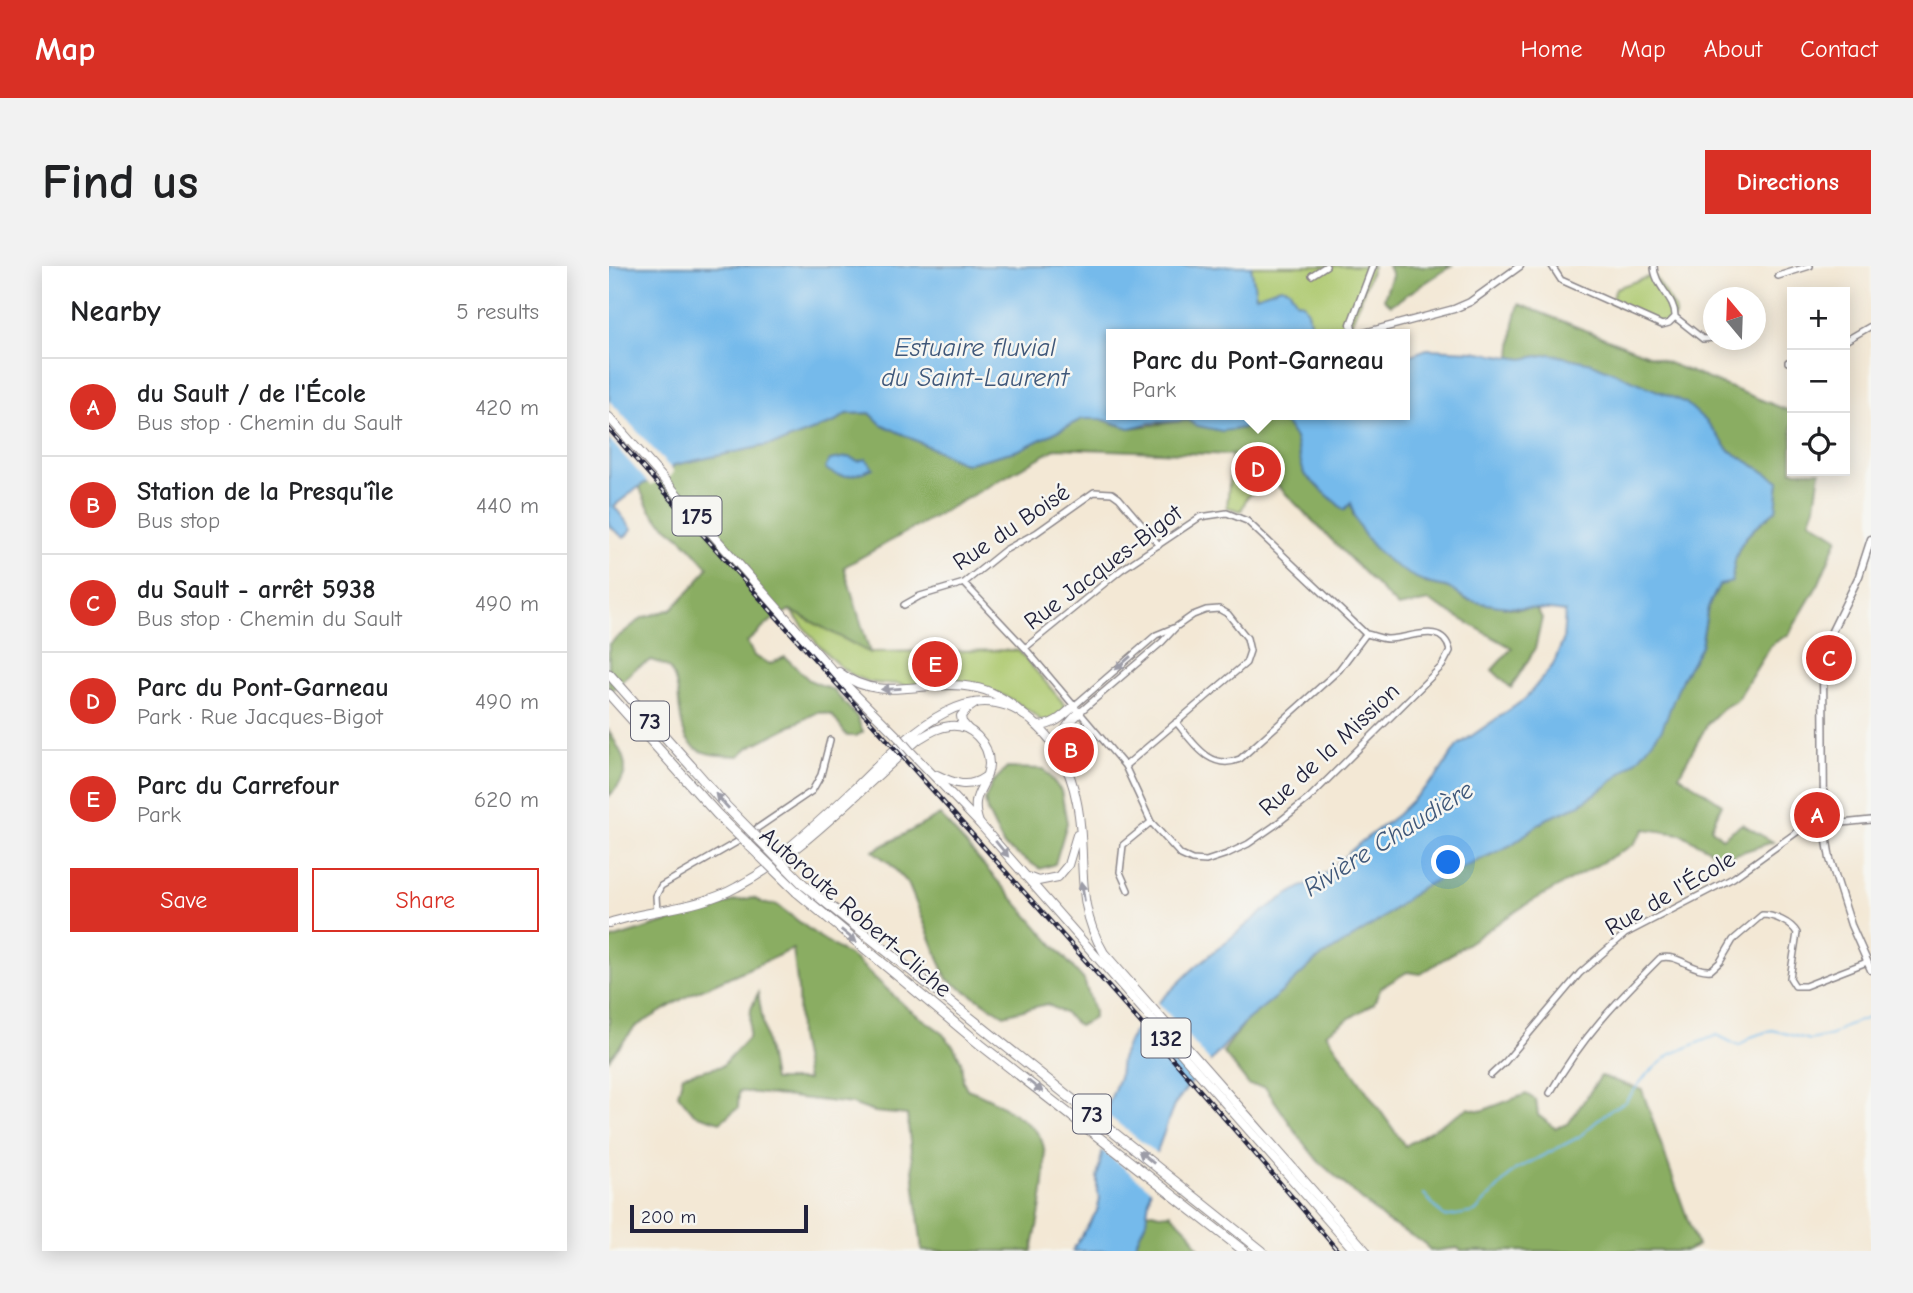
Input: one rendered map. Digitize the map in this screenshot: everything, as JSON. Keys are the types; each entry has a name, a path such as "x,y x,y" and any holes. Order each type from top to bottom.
{"highway":[{"name":"Autoroute Robert-Cliche","path":"609,674 727,807 804,885 1262,1251"},
{"name":"Autoroute Robert-Cliche","path":"609,694 717,814 797,892 981,1045 1244,1251"}],"main road":[{"name":"175","path":"609,417 783,616 979,823"},
{"name":"175","path":"823,659 851,681 862,686 878,689 970,686 1001,697 1024,715"},
{"path":"976,703 961,716 962,722 979,738 987,751 989,762 975,802 979,823"},
{"name":"132","path":"609,923 716,896 737,888 819,822 919,729 949,710 976,703 996,703 1024,715 1038,726 1062,755 1075,789 1084,899 1101,956"},
{"path":"1038,726 1050,725 1077,709"},
{"path":"1062,755 1061,736 1077,709"},
{"name":"132","path":"757,874 790,855 807,841 919,739 941,728 958,726 968,729"},
{"path":"932,773 958,785 967,786 985,777"},
{"name":"132","path":"979,823 1024,876 1101,956 1355,1251"},
{"path":"1024,876 1046,881 1061,874 1068,865 1079,825"},
{"name":"132","path":"1238,1113 1366,1251"}],"street":[{"path":"1312,275 1326,266"},
{"path":"1352,329 1373,266"},
{"path":"1379,329 1454,309 1477,297 1520,266"},
{"path":"1552,266 1561,280 1652,322 1669,323 1675,317 1675,309 1654,275 1654,266"},
{"path":"1778,276 1810,266"},
{"path":"1675,317 1703,339"},
{"path":"1850,338 1871,326"},
{"name":"Rue du Boisé","path":"904,605 920,596 964,583 1006,550 1036,533 1094,492 1105,492 1119,498 1159,545"},
{"name":"Rue Jacques-Bigot","path":"1025,648 1093,590 1200,517 1227,513 1247,521 1366,634"},
{"path":"1871,539 1859,576 1832,631 1823,665 1824,823 1830,859 1851,925 1871,970"},
{"name":"Rue de la Mission","path":"964,583 1025,648 1125,766 1151,822 1181,855 1192,860 1206,861 1248,844 1308,799 1443,666 1450,651 1448,643 1441,635 1434,633 1386,639 1366,634"},
{"path":"1077,709 1156,635 1206,610 1219,609 1228,614 1247,638 1250,651 1246,663 1125,766"},
{"path":"1176,722 1198,748 1216,762 1240,759 1339,670 1366,634"},
{"path":"657,912 656,896 661,886 737,842 812,792 821,775 830,740"},
{"name":"Rue de l'École","path":"1490,1075 1505,1062 1580,973 1626,934 1733,878 1804,827 1871,820"},
{"path":"1128,890 1120,872 1120,853 1123,845 1151,822"},
{"path":"1550,1093 1585,1038 1609,1008 1660,958 1669,957 1698,969 1711,970 1720,962 1733,940 1762,915 1790,925 1797,933 1790,978 1795,986 1805,986 1867,962"}],"green space":[{"path":"1251,266 1373,266 1347,329 1311,329 1308,311 1281,287 1256,297"},
{"path":"1388,266 1451,266 1391,305 1384,299 1392,275"},
{"path":"1654,275 1675,309 1675,317 1662,325 1610,302 1616,288"},
{"path":"1519,304 1787,410 1787,476 1819,476 1810,520 1838,538 1819,583 1789,634 1771,645 1737,700 1723,708 1708,723 1679,775 1722,804 1711,828 1722,838 1742,824 1773,842 1724,858 1681,834 1645,829 1633,845 1527,904 1421,974 1407,972 1381,988 1374,1003 1326,1033 1405,1146 1468,1108 1481,1111 1526,1094 1536,1100 1538,1115 1555,1128 1568,1124 1601,1076 1642,1090 1697,1246 1686,1251 1461,1251 1458,1248 1430,1251 1424,1243 1386,1221 1318,1161 1265,1087 1249,1085 1223,1052 1247,1020 1315,961 1377,922 1422,887 1511,845 1546,819 1577,806 1608,785 1682,679 1701,646 1708,607 1719,585 1732,582 1739,548 1776,510 1779,481 1729,450 1707,422 1550,354 1523,359 1511,357 1514,323"},
{"path":"870,413 881,424 965,464 1019,450 1082,419 1101,419 1130,428 1189,420 1243,428 1276,420 1287,424 1295,438 1304,474 1343,509 1351,502 1353,514 1386,559 1426,583 1448,587 1467,600 1516,609 1536,608 1542,618 1535,649 1511,688 1492,670 1512,648 1429,601 1398,607 1271,479 1260,456 1057,448 844,567 870,653 790,610 772,620 747,642 754,656 770,664 785,657 809,680 833,690 857,717 863,732 856,736 847,736 832,715 818,712 749,747 739,756 714,755 697,749 683,730 675,680 664,665 651,660 636,668 609,693 609,644 642,618 672,609 708,567 685,541 652,512 640,488 643,484 668,474 674,465 783,442 835,422 846,414"},
{"path":"1262,421 1271,479 1247,497 1241,511 1227,507 1234,429"},
{"path":"790,610 847,619 870,652 1018,650 1066,706 1065,710 1057,718 1043,722 1011,699 981,688 910,687 866,681 833,661"},
{"path":"609,731 623,757 625,772 609,796"},
{"path":"1007,768 1044,769 1061,791 1067,823 1055,864 1040,869 1004,846 987,811 985,800 992,783"},
{"path":"940,815 1084,980 1094,1018 1079,1026 1064,1013 1047,1004 1004,1015 947,979 908,883 873,851"},
{"path":"753,898 777,905 856,960 907,1008 940,1031 954,1047 961,1061 963,1081 967,1089 998,1103 1037,1132 1043,1145 1045,1174 1032,1251 922,1251 907,1115 874,1112 852,1104 739,1091 738,1108 720,1122 694,1114 678,1094 683,1075 722,1066 749,1037 751,1009 758,993 773,1080 807,1080 799,1036 798,990 793,949 691,994 635,1027 609,1059 609,940 734,901"},
{"path":"1146,1213 1171,1213 1190,1232 1200,1251 1132,1251 1146,1221"}],"water":[{"name":"Estuaire fluvial du Saint-Laurent","path":"609,266 1251,266 1256,296 1281,287 1289,289 1297,302 1303,303 1308,311 1311,329 1106,329 1106,420 1189,420 1149,423 1130,428 1101,419 1082,419 1019,450 965,464 881,424 870,413 846,414 835,422 783,442 674,465 668,474 643,484 614,506 632,529 624,538 609,526"},
{"name":"Rivière Chaudière","path":"1427,349 1473,351 1523,359 1550,354 1592,363 1686,403 1707,422 1729,450 1779,481 1776,510 1750,533 1739,548 1732,582 1719,585 1708,607 1701,646 1682,679 1662,729 1639,758 1608,785 1577,806 1546,819 1511,845 1422,887 1377,922 1315,961 1247,1020 1174,1105 1155,1157 1146,1221 1132,1251 1072,1251 1097,1211 1100,1198 1097,1178 1103,1148 1103,1118 1119,1077 1121,1059 1129,1040 1145,1016 1194,968 1260,914 1327,872 1397,815 1437,776 1457,746 1525,699 1553,665 1563,641 1565,612 1469,600 1449,588 1412,576 1388,561 1361,529 1351,503 1344,510 1304,474 1295,438 1287,425 1275,420 1410,420 1410,355"},
{"path":"1189,420 1270,420 1222,431 1194,425"},
{"path":"848,457 858,461 866,459 873,468 855,475 843,476 825,468 830,460"}],"pier":[{"path":"609,400 674,472 670,477 650,485 609,439"},
{"path":"1156,1000 1212,1064 1197,1081 1141,1017"},
{"path":"1102,1111 1160,1156 1153,1191 1099,1148 1098,1134"}],"waterway":[{"path":"1424,1194 1444,1217 1475,1212 1515,1170 1579,1137 1606,1113 1625,1102 1646,1075 1671,1054 1717,1035 1739,1046 1751,1037 1772,1030 1810,1040 1832,1035 1845,1026 1871,1017"}],"railway":[{"path":"609,429 1159,1043 1338,1251"}],"place":[{"name":"Parc du Pont-Garneau","path":"1258,469"},
{"name":"du Sault - arrêt 5938","path":"1829,658"},
{"name":"Parc du Carrefour","path":"935,664"},
{"name":"Station de la Presqu'île","path":"1071,750"},
{"name":"du Sault / de l'École","path":"1817,815"}]}
